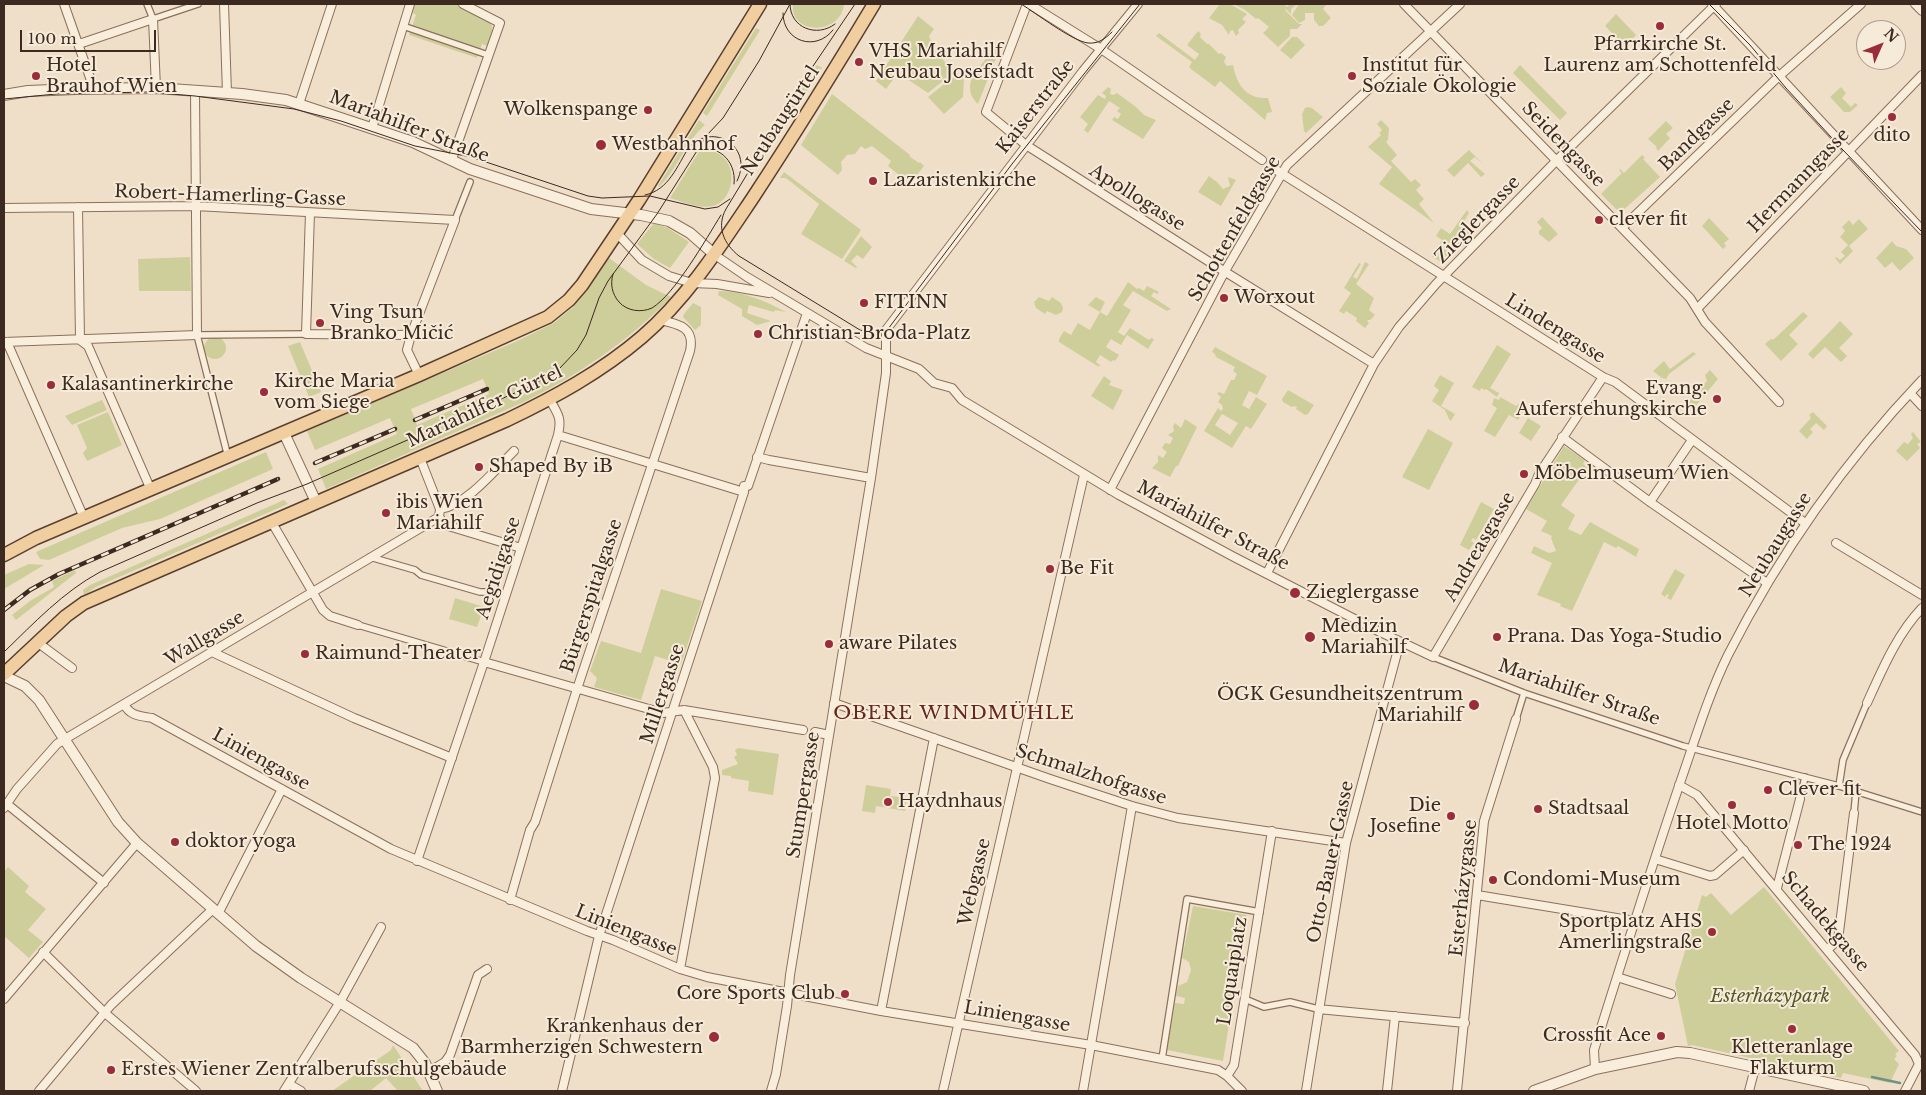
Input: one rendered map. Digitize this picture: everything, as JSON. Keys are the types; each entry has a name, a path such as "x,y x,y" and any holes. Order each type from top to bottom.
{"main road":[{"path":"4,555 36,538 548,318 569,300 582,285 629,214 760,4"},
{"name":"Neubaugürtel","path":"715,255 797,130 874,4"},
{"name":"Mariahilfer Gürtel","path":"4,675 37,642 84,603 550,400 611,361 660,320 715,255"}],"street":[{"path":"64,4 94,89"},
{"path":"147,4 153,19 156,88"},
{"path":"79,44 198,4"},
{"path":"224,4 227,93"},
{"path":"299,104 332,4"},
{"path":"372,128 410,4"},
{"path":"452,159 500,23 463,4"},
{"path":"1028,4 1101,49 1262,160"},
{"name":"Apollogasse","path":"1028,4 986,112 1026,145 1374,364"},
{"name":"Kaiserstraße","path":"886,355 886,330 895,316 1026,145 1138,4"},
{"name":"Seidengasse","path":"1404,4 1690,298 1711,329 1779,402"},
{"name":"Schottenfeldgasse","path":"1110,490 1224,271 1287,165 1460,4"},
{"path":"1714,4 1848,152 1922,230"},
{"name":"Zieglergasse","path":"1267,573 1374,364 1399,327 1444,277 1557,160 1714,4"},
{"name":"Bandgasse","path":"1622,228 1779,76 1861,4"},
{"path":"1916,4 1922,11"},
{"path":"404,26 488,55"},
{"name":"Hermanngasse","path":"1697,309 1922,74"},
{"name":"Mariahilfer Straße","path":"4,94 28,91 156,88 227,93 286,100 413,142 470,169 591,210 661,219 676,224 690,232 715,255 776,294 866,348 919,369 934,383 952,388 962,400 1084,475 1400,642 1524,693 1691,749 1839,786 1922,812"},
{"path":"195,91 197,334 228,457"},
{"name":"Lindengasse","path":"1272,168 1603,377 1615,382 1805,523"},
{"path":"419,375 407,350 411,335 470,182"},
{"name":"Robert-Hamerling-Gasse","path":"4,208 196,206 456,220"},
{"path":"78,207 80,340"},
{"path":"306,334 310,213"},
{"name":"Mariahilfer Straße","path":"616,232 630,249 648,265 665,274 692,283 717,284 776,294"},
{"name":"Millergasse","path":"562,1091 599,936 674,711 744,492 744,486 748,486 807,313"},
{"name":"Bürgerspitalgasse","path":"510,900 525,844 534,822 692,343 688,331 683,327 660,320"},
{"path":"84,518 5,342 197,334 411,335"},
{"path":"80,340 88,346 151,490"},
{"name":"Stumpergasse","path":"770,1091 776,1074 787,992 871,478 886,373 886,355"},
{"name":"Andreasgasse","path":"1433,657 1539,474 1603,377"},
{"name":"Neubaugasse","path":"1595,1069 1594,1050 1695,734 1728,657 1767,583 1805,523 1845,469 1922,380"},
{"path":"1910,393 1922,406"},
{"name":"Aegidigasse","path":"417,861 558,435 561,423 558,413 550,400"},
{"path":"284,433 316,502"},
{"path":"558,435 744,492"},
{"path":"1562,437 1650,502 1767,583"},
{"path":"1650,502 1692,440"},
{"name":"Wallgasse","path":"6,806 17,790 57,744 65,738 212,652 450,508 478,487 514,451"},
{"path":"757,457 871,478"},
{"path":"420,458 445,525 521,548"},
{"name":"Webgasse","path":"943,1091 1084,475"},
{"path":"271,521 323,610 330,616 484,662 663,712 684,710 803,730"},
{"path":"1836,543 1922,595"},
{"path":"370,557 415,570 421,575 480,592 490,592 505,596"},
{"path":"1839,786 1843,760 1866,702 1880,672 1897,643 1912,618 1922,608"},
{"path":"37,642 72,668"},
{"name":"Otto-Bauer-Gasse","path":"1306,1091 1346,843 1400,642"},
{"path":"212,652 354,718 452,758"},
{"path":"4,675 25,686 39,700 118,822 137,843 256,946 301,978 406,1042 420,1055 430,1071 437,1091"},
{"name":"Esterházygasse","path":"1457,1091 1484,821 1524,693"},
{"name":"Liniengasse","path":"124,704 126,710 136,716 152,718 391,849 680,969 707,977 881,1010 1162,1058"},
{"name":"Schmalzhofgasse","path":"834,704 1132,806 1178,818 1346,843"},
{"path":"680,969 715,778 713,767 684,710"},
{"path":"815,732 829,735"},
{"path":"881,1010 934,738"},
{"path":"1777,888 1805,778"},
{"name":"Schadekgasse","path":"1679,785 1697,795 1777,888 1915,1055 1919,1064 1905,1091"},
{"path":"38,1091 105,1013 215,911 282,789"},
{"path":"1828,949 1838,940 1856,791"},
{"path":"6,806 104,882"},
{"path":"1083,1091 1132,806"},
{"path":"1260,912 1272,832"},
{"path":"4,999 137,843"},
{"path":"1655,858 1710,876 1715,875 1744,850"},
{"path":"1477,895 1635,921"},
{"name":"Loquaiplatz","path":"1162,1058 1187,899 1260,912 1234,1065 1227,1076"},
{"path":"301,1091 287,1088 340,1002 381,927"},
{"path":"44,952 105,1013 196,1091"},
{"path":"430,1071 448,1059 478,975 487,969"},
{"path":"1617,977 1672,994"},
{"path":"1245,999 1264,1007 1290,1002 1318,1009 1465,1023"},
{"path":"1388,1091 1395,1016"},
{"path":"1534,1091 1595,1069 1677,1052 1864,1091"},
{"path":"1162,1058 1218,1070 1242,1091"},
{"path":"1749,1091 1755,1068"}],"green space":[{"path":"413,4 456,4 485,17 492,26 488,46 482,44 477,58 409,35 416,15 410,11"},
{"path":"793,4 844,4 841,14 834,22 816,28 799,22 794,14"},
{"path":"1220,4 1230,4 1247,14 1242,19 1246,22 1238,30 1239,33 1236,36 1233,30 1230,31 1229,35 1222,25 1209,18"},
{"path":"1234,4 1284,4 1287,7 1290,4 1297,4 1291,9 1291,14 1285,10 1299,24 1302,24 1297,29 1290,29 1290,36 1278,47 1263,33 1269,27"},
{"path":"1299,4 1325,4 1323,9 1331,18 1323,26 1319,26 1314,20 1314,13 1305,13 1305,20 1299,23 1292,15"},
{"path":"1616,14 1636,35 1625,46 1605,26"},
{"path":"918,16 934,29 929,36 935,51 954,72 928,93 898,73 886,89 876,81"},
{"path":"756,28 760,30 707,116 703,113"},
{"path":"1198,31 1201,34 1200,37 1207,44 1226,57 1224,62 1227,66 1233,65 1237,79 1248,93 1260,98 1268,98 1272,112 1267,113 1265,120 1220,81 1215,87 1191,69 1189,67 1192,62 1156,36 1159,33 1195,60 1199,54 1187,45"},
{"path":"1292,37 1297,37 1305,45 1291,59 1280,50"},
{"path":"996,45 1000,48 978,104 970,92 970,83 977,69 982,75 986,70 984,67 981,71 978,69"},
{"path":"817,65 822,68 764,158 761,156"},
{"path":"1520,65 1567,113 1560,120 1513,73"},
{"path":"957,74 964,80 963,97 944,114 928,97"},
{"path":"1108,87 1111,89 1110,94 1117,93 1144,115 1156,120 1143,139 1112,120 1114,117 1118,119 1121,114 1117,111 1120,108 1109,101 1088,133 1084,130 1088,124 1080,117 1098,95 1105,99 1106,96 1102,93"},
{"path":"1841,87 1846,93 1842,98 1851,107 1855,103 1858,105 1850,112 1844,112 1830,97"},
{"path":"832,94 924,166 910,184 888,166 891,161 872,146 865,149 861,146 855,154 847,155 841,162 842,170 838,175 801,145"},
{"path":"1308,107 1323,117 1306,133 1304,131 1302,114 1305,108"},
{"path":"699,120 705,125 692,139 666,180 659,187 658,186"},
{"path":"1381,120 1389,128 1388,140 1386,142 1397,155 1391,161 1411,182 1415,179 1421,185 1416,190 1424,199 1419,204 1434,223 1379,184 1392,167 1368,147 1381,135 1379,133 1382,130 1377,124"},
{"path":"1666,121 1673,128 1666,134 1670,138 1658,151 1657,147 1648,139"},
{"path":"700,150 714,152 724,157 732,176 731,186 727,195 720,202 707,207 696,206 670,198"},
{"path":"1469,150 1485,166 1475,157 1470,161 1485,174 1481,177 1468,163 1454,177 1447,170"},
{"path":"1642,155 1645,158 1643,159 1660,177 1620,213 1601,194 1622,173 1620,169 1624,173"},
{"path":"784,172 861,230 842,259 801,234 819,204 786,178 780,178"},
{"path":"1209,176 1223,189 1230,186 1228,177 1236,180 1221,206 1198,192"},
{"path":"1467,210 1469,213 1463,223 1473,229 1478,224 1480,225 1442,263 1432,256 1442,240 1436,236 1441,228 1450,234"},
{"path":"1542,217 1558,234 1549,242 1539,234 1542,228 1537,222"},
{"path":"1709,218 1729,239 1724,243 1726,246 1723,249 1702,226"},
{"path":"1859,219 1868,229 1849,246 1853,251 1840,264 1835,258 1840,260 1845,256 1841,252 1848,245 1840,237 1845,231 1842,227 1849,220 1853,225"},
{"path":"654,223 668,228 689,242 670,268 654,259 637,244"},
{"path":"861,236 872,247 863,259 857,255 851,261 856,268 844,261"},
{"path":"1892,241 1896,246 1906,249 1914,258 1900,271 1892,262 1885,268 1876,258"},
{"path":"190,257 191,291 139,291 138,259"},
{"path":"609,258 646,285 671,297 638,328 602,356 544,392 326,489 318,469 397,434 390,418 315,450 307,431 515,342 554,323 573,307 587,291","holes":["483,379 489,394 417,425 411,409"]},
{"path":"1365,262 1369,264 1356,284 1374,298 1369,310 1375,315 1367,321 1369,323 1365,328 1356,321 1357,318 1346,311 1344,314 1339,311 1351,293 1344,288 1359,263 1361,264 1353,277 1357,279"},
{"path":"1128,282 1137,289 1139,288 1144,291 1147,286 1159,292 1157,294 1154,292 1151,296 1171,309 1167,311 1133,291 1123,305 1131,310 1118,332 1124,336 1130,328 1149,340 1151,338 1154,339 1148,349 1127,335 1121,345 1111,339 1106,347 1119,355 1115,361 1111,362 1100,355 1096,362 1100,365 1099,367 1059,342 1059,339 1064,331 1071,335 1078,323 1090,330 1100,312 1107,316"},
{"path":"719,291 728,291 754,297 786,312 775,310 774,312 749,305 747,313 771,321 757,325 742,316 742,309 718,295"},
{"path":"1039,297 1049,301 1052,297 1061,303 1062,312 1056,315 1047,311 1045,314 1036,308 1034,302"},
{"path":"1096,297 1105,302 1100,312 1088,305"},
{"path":"693,303 701,307 701,325 695,330 683,317"},
{"path":"1803,312 1808,316 1789,335 1798,344 1781,361 1765,344 1771,339 1773,340"},
{"path":"1840,321 1853,334 1839,348 1847,356 1841,362 1825,347 1813,359 1808,354"},
{"path":"215,337 223,340 226,348 223,356 215,359 207,356 204,348 207,340"},
{"path":"300,342 321,392 309,397 288,346"},
{"path":"1497,345 1511,354 1490,388 1499,393 1497,397 1486,389 1481,388 1480,391 1472,387"},
{"path":"1215,347 1267,376 1257,395 1249,391 1242,405 1249,409 1256,397 1267,404 1251,429 1246,426 1232,448 1204,431 1218,408 1221,411 1223,409 1222,405 1218,402 1221,397 1217,394 1219,392 1224,394 1231,380 1234,380 1237,374 1233,371 1235,367 1216,357 1212,352","holes":["1222,414 1238,423 1230,435 1215,425"]},
{"path":"1693,352 1696,354 1669,374 1666,379 1653,371 1664,361 1670,369"},
{"path":"1710,370 1718,379 1694,408 1688,403 1707,381 1705,375"},
{"path":"1440,375 1454,383 1441,406 1455,414 1451,421 1445,410 1432,401 1439,390 1434,386"},
{"path":"1104,376 1111,381 1109,385 1123,390 1113,410 1091,396"},
{"path":"1288,390 1314,405 1308,414 1305,415 1296,409 1297,407 1292,407 1283,402 1282,399"},
{"path":"1500,397 1525,409 1518,420 1509,415 1495,437 1484,431 1497,408 1492,405 1494,398 1499,400"},
{"path":"102,400 107,410 72,425 65,416"},
{"path":"108,412 122,445 87,461 83,453 87,448 77,425"},
{"path":"1813,412 1827,426 1824,430 1816,423 1810,429 1813,432 1807,439 1799,431 1811,418 1809,415"},
{"path":"1528,418 1541,426 1531,441 1519,433"},
{"path":"1185,419 1197,427 1178,466 1176,466 1170,477 1152,468 1158,462 1158,455 1163,458 1167,452 1162,448 1165,443 1170,444 1173,438 1168,435 1174,431 1173,426 1175,423 1181,428"},
{"path":"1428,429 1453,443 1429,490 1402,477"},
{"path":"1913,432 1921,442 1917,444 1920,448 1907,461 1896,451 1904,442 1908,444 1913,438 1911,434"},
{"path":"1564,446 1585,460 1583,464 1588,467 1561,505 1575,515 1568,529 1581,535 1590,522 1639,549 1636,557 1618,546 1616,548 1604,542 1572,611 1560,606 1561,604 1537,595 1552,563 1531,553 1534,546 1549,553 1556,551 1552,536 1541,531 1547,521 1526,509"},
{"path":"266,452 273,469 160,519 122,528 49,560 40,559 36,552"},
{"path":"284,500 288,504 96,587 84,595 83,590 90,585"},
{"path":"1481,502 1494,509 1476,540 1473,538 1471,541 1474,543 1469,550 1460,545"},
{"path":"29,564 44,565 4,589 4,575"},
{"path":"1675,569 1685,575 1671,600 1667,598 1669,595 1667,594 1665,597 1661,594"},
{"path":"75,570 76,573 16,620 12,615 30,601 54,587 52,581"},
{"path":"661,589 702,601 681,664 655,656 641,700 594,687 597,678 590,671 601,641 641,653"},
{"path":"455,598 484,607 477,627 449,619"},
{"path":"738,748 779,754 773,795 748,791 749,781 722,775 722,770 738,764 734,757 737,755 735,750"},
{"path":"866,785 891,789 890,796 907,798 905,811 876,806 875,813 862,811"},
{"path":"8,867 29,886 25,892 46,909 28,930 43,942 29,958 4,936 4,872"},
{"name":"Esterházypark","path":"1764,887 1899,1051 1895,1054 1897,1056 1894,1059 1899,1064 1890,1083 1843,1073 1841,1078 1692,1045 1688,1046 1675,984 1702,895 1706,897 1711,893 1731,915"},
{"path":"1193,906 1247,915 1223,1061 1167,1050 1175,1003 1184,1004 1185,998 1176,996 1178,986 1187,982 1191,970 1189,962 1182,958"},
{"path":"393,1045 423,1091 398,1091 386,1078 370,1091 332,1091 391,1050"}],"waterway":[{"path":"1872,1077 1900,1083"}],"tram line":[{"path":"790,4 791,12 799,25 813,30 820,30 835,24"},
{"path":"4,652 61,598 100,572 533,385 560,368 577,350 586,335 599,298 608,281 657,214 707,135 723,118 759,61 790,4"},
{"path":"855,4 807,75 726,209 723,216 722,229 729,246 739,256 860,330 875,334 888,329 1012,164 1140,4"},
{"path":"1021,4 1081,41 1088,43 1098,42 1112,32"},
{"path":"1709,4 1750,45 1786,88 1843,150 1922,232"},
{"path":"783,13 784,23 788,31 802,41 818,41 826,37 833,30"},
{"path":"4,99 56,94 148,92 294,109 341,121 415,146 471,157 588,196 602,198 650,196 705,209 718,207 730,199"},
{"path":"686,151 696,142 706,137 717,137 727,140 735,147 740,157 741,168 737,181"},
{"path":"645,195 666,183 689,147"},
{"path":"693,150 701,148 710,149 723,155 732,167 734,184"},
{"path":"613,274 613,292 622,305 634,310 652,308 661,301 680,279 721,215"}],"railway":[{"path":"415,420 487,389"},
{"path":"315,463 395,429"},
{"path":"4,610 30,590 59,574 278,479"}],"place":[{"name":"Pfarrkirche St. Laurenz am Schottenfeld","path":"1660,26"},
{"name":"VHS Mariahilf Neubau Josefstadt","path":"859,62"},
{"name":"Hotel Brauhof Wien","path":"36,76"},
{"name":"Institut für Soziale Ökologie","path":"1352,76"},
{"name":"Wolkenspange","path":"648,110"},
{"name":"dito","path":"1892,117"},
{"name":"Westbahnhof","path":"601,145"},
{"name":"Lazaristenkirche","path":"873,181"},
{"name":"clever fit","path":"1599,220"},
{"name":"Worxout","path":"1224,298"},
{"name":"FITINN","path":"864,303"},
{"name":"Ving Tsun Branko Mičić","path":"320,323"},
{"name":"Christian-Broda-Platz","path":"758,334"},
{"name":"Kalasantinerkirche","path":"51,385"},
{"name":"Kirche Maria vom Siege","path":"264,392"},
{"name":"Evang. Auferstehungskirche","path":"1717,399"},
{"name":"Shaped By iB","path":"479,467"},
{"name":"Möbelmuseum Wien","path":"1524,474"},
{"name":"ibis Wien Mariahilf","path":"386,513"},
{"name":"Be Fit","path":"1050,569"},
{"name":"Zieglergasse","path":"1295,593"},
{"name":"Medizin Mariahilf","path":"1310,637"},
{"name":"Prana. Das Yoga-Studio","path":"1497,637"},
{"name":"aware Pilates","path":"829,644"},
{"name":"Raimund-Theater","path":"305,654"},
{"name":"ÖGK Gesundheitszentrum Mariahilf","path":"1474,705"},
{"name":"Clever fit","path":"1768,790"},
{"name":"Haydnhaus","path":"888,802"},
{"name":"Hotel Motto","path":"1732,805"},
{"name":"Stadtsaal","path":"1538,809"},
{"name":"Die Josefine","path":"1451,816"},
{"name":"doktor yoga","path":"175,842"},
{"name":"The 1924","path":"1798,845"},
{"name":"Condomi-Museum","path":"1493,880"},
{"name":"Sportplatz AHS Amerlingstraße","path":"1712,932"},
{"name":"Core Sports Club","path":"845,994"},
{"name":"Kletteranlage Flakturm","path":"1792,1029"},
{"name":"Crossfit Ace","path":"1661,1036"},
{"name":"Krankenhaus der Barmherzigen Schwestern","path":"714,1037"},
{"name":"Erstes Wiener Zentralberufsschulgebäude","path":"111,1070"}],"district":[{"name":"OBERE WINDMÜHLE","path":"954,714"}]}
